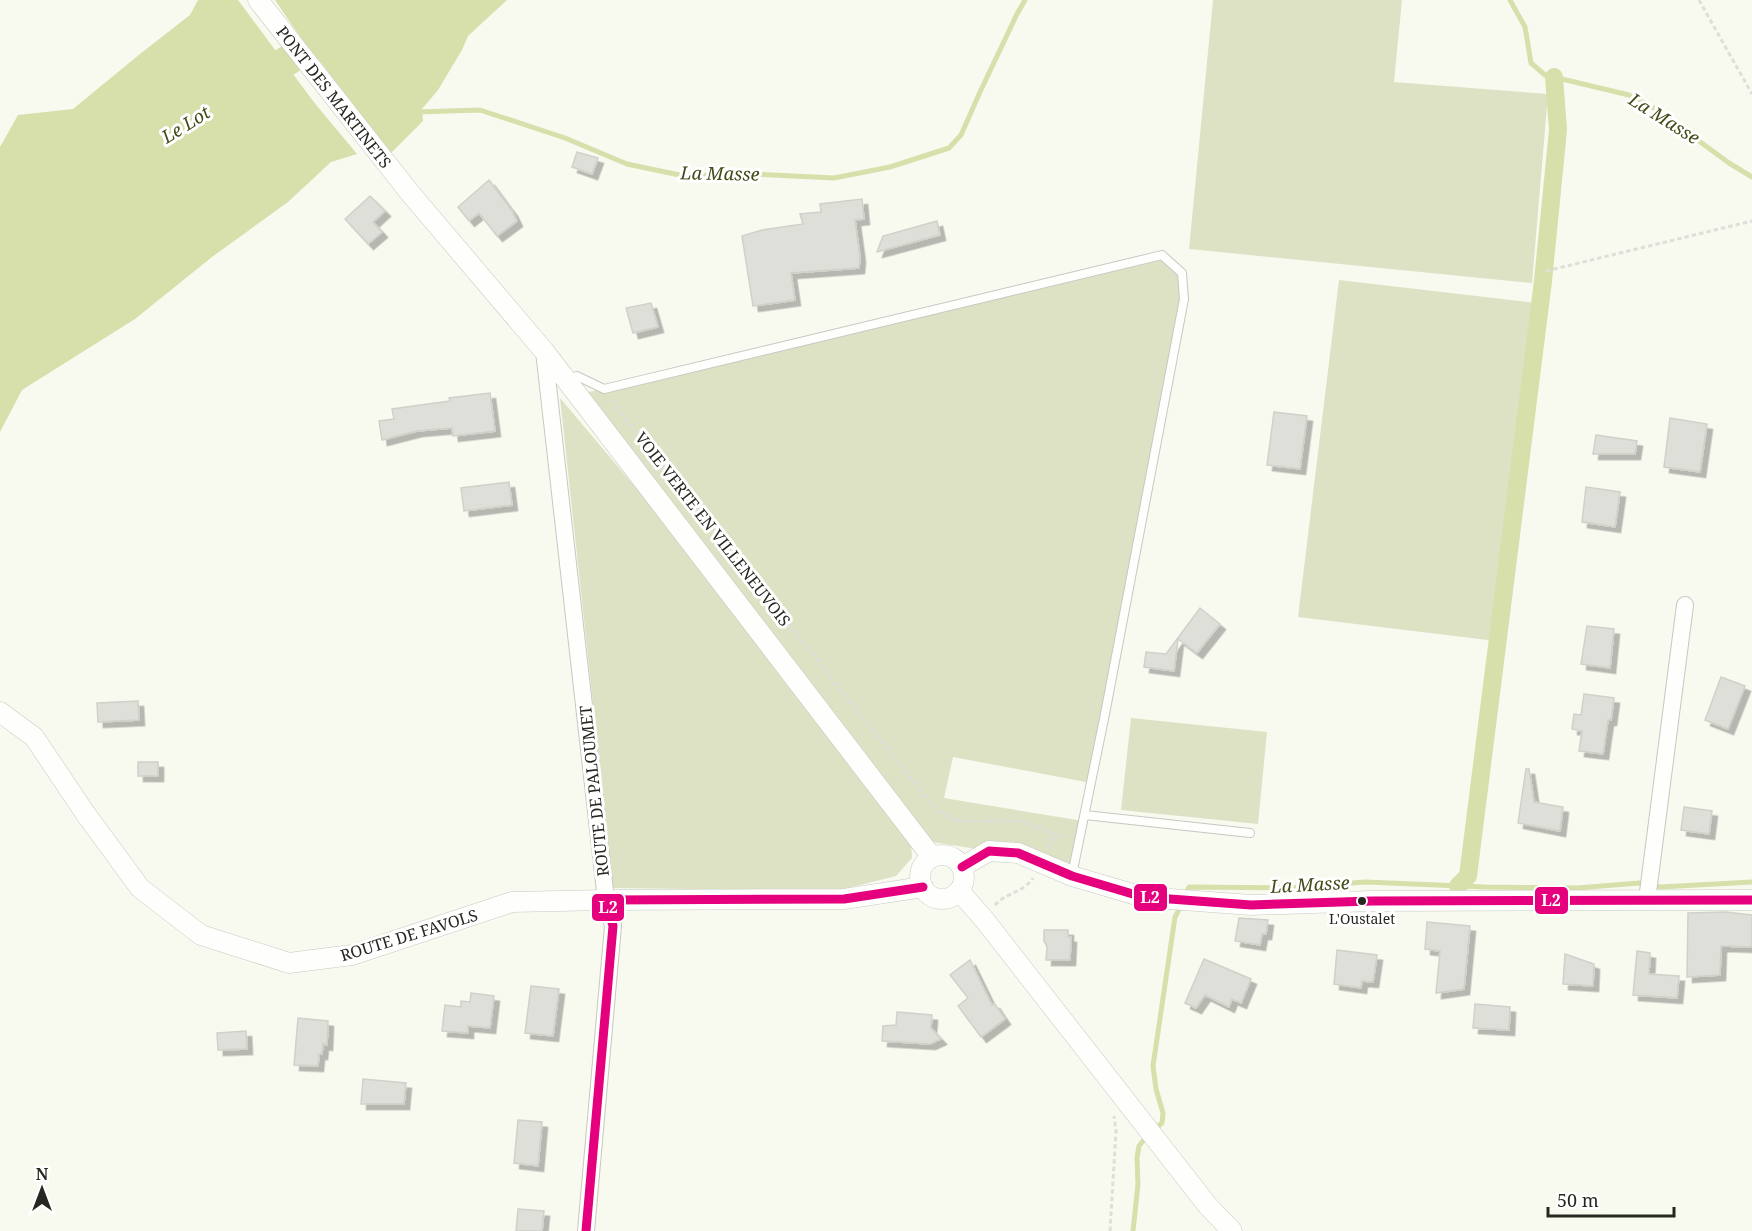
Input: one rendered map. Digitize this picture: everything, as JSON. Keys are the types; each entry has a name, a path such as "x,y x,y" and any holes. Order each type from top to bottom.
{"street":[{"name":"PONT DES MARTINETS","path":"258,0 410,194 544,351 932,857"},
{"name":"ROUTE DE PALOUMET","path":"544,351 606,900 612,927 585,1231"},
{"path":"1647,900 1685,605"},
{"name":"ROUTE DE FAVOLS","path":"0,712 34,738 140,888 201,935 289,963 352,955 512,902 843,899 922,887"},
{"path":"962,867 989,851 1018,853 1072,876 1143,897 1251,905 1372,901 1752,900"},
{"path":"938,855 952,857 962,867 964,879 959,891 947,898 927,893 922,887 922,867 932,857 938,855"},
{"path":"959,891 983,918 1208,1206 1232,1231"}],"lane":[{"path":"565,379 577,376 604,389 1162,255 1182,273 1184,299 1108,703 1072,876"},
{"path":"1084,815 1250,833"}],"path":[{"path":"1699,0 1752,94"},
{"path":"1546,271 1752,221"},
{"name":"VOIE VERTE EN VILLENEUVOIS","path":"604,389 937,811 957,821 1019,821 1054,835"}],"shaded area":[{"path":"1213,0 1402,0 1394,82 1548,94 1532,283 1189,249"},
{"path":"1162,255 1182,273 1184,299 1091,783 953,757 944,798 1083,821 1072,876 989,851 920,840 577,394"},
{"path":"1339,280 1537,303 1496,641 1298,617"},
{"path":"560,398 653,508 911,842 912,858 896,876 836,891 613,888"},
{"path":"1131,718 1267,732 1258,824 1121,810"}],"water":[{"path":"198,0 238,0 313,101 357,154 331,162 288,202 212,257 135,319 22,390 0,432 0,147 18,115 73,109 190,15"},
{"path":"275,0 507,0 468,36 438,90 422,109 423,121 391,153"}],"building":[{"path":"577,152 598,158 592,174 572,167"},
{"path":"489,180 517,221 497,236 479,213 469,221 458,207"},
{"path":"370,196 385,211 373,222 382,232 368,244 345,219"},
{"path":"862,199 864,219 855,220 860,257 859,268 791,273 795,300 753,306 742,236 762,230 803,224 800,214 821,212 820,204"},
{"path":"937,221 940,235 877,252 883,236"},
{"path":"651,303 658,327 633,333 626,308"},
{"path":"490,393 495,431 453,436 452,428 417,431 382,440 379,421 394,419 392,409"},
{"path":"1274,412 1307,416 1300,469 1267,465"},
{"path":"1670,418 1707,424 1700,472 1664,467"},
{"path":"1596,435 1637,441 1635,454 1593,454"},
{"path":"509,482 512,505 464,511 461,488"},
{"path":"1586,487 1620,492 1615,527 1582,522"},
{"path":"1200,608 1220,624 1197,653 1178,639 1174,671 1144,667 1146,652 1166,654"},
{"path":"1587,626 1614,629 1610,668 1581,664"},
{"path":"1721,677 1745,686 1728,729 1705,720"},
{"path":"1584,694 1614,698 1603,754 1579,751 1582,731 1572,729 1574,714 1581,715"},
{"path":"138,701 139,720 98,722 97,703"},
{"path":"138,762 158,762 158,776 138,776"},
{"path":"1526,769 1529,769 1534,802 1563,807 1560,831 1518,823"},
{"path":"1684,807 1712,811 1709,834 1681,830"},
{"path":"1726,912 1752,915 1752,947 1721,946 1720,975 1687,977 1688,913"},
{"path":"1239,918 1268,920 1266,934 1262,934 1260,945 1235,941"},
{"path":"1427,922 1470,926 1464,989 1436,993 1440,951 1425,949"},
{"path":"1044,930 1068,930 1068,937 1071,937 1070,960 1046,960 1047,947 1044,941"},
{"path":"1337,950 1377,955 1373,982 1362,981 1361,988 1334,984"},
{"path":"1637,951 1650,953 1649,974 1679,976 1677,998 1633,995"},
{"path":"1565,954 1594,964 1593,986 1563,984"},
{"path":"1204,959 1251,979 1241,1003 1232,999 1229,1007 1205,995 1196,1008 1185,1003"},
{"path":"970,960 992,1005 994,1003 1005,1019 981,1037 958,1006 968,998 950,975"},
{"path":"531,986 559,989 553,1036 525,1033"},
{"path":"471,993 494,996 490,1028 468,1026 468,1033 442,1031 445,1005 461,1007 461,1001 470,1002"},
{"path":"1475,1004 1510,1007 1509,1030 1473,1028"},
{"path":"897,1012 932,1015 931,1028 941,1039 930,1044 882,1041 883,1026 896,1025"},
{"path":"298,1018 328,1021 327,1045 323,1044 318,1066 294,1065"},
{"path":"246,1031 247,1049 218,1050 217,1033"},
{"path":"363,1079 406,1083 404,1104 361,1104"},
{"path":"518,1120 542,1122 538,1166 514,1163"},
{"path":"518,1209 544,1211 542,1231 516,1231"}],"waterway":[{"name":"Le Lot","path":"249,85 339,28 365,0"},
{"name":"La Masse","path":"416,112 480,110 565,138 627,164 689,177 731,173 834,178 890,167 949,148 961,135 1025,0"},
{"name":"La Masse","path":"1510,0 1525,27 1531,63 1545,75 1629,95 1654,108 1752,177"},
{"path":"1458,886 1468,876 1543,281 1558,130 1554,77"},
{"name":"La Masse","path":"1185,895 1189,887 1290,888 1365,882 1577,888 1639,883 1660,887 1752,882"},
{"name":"La Masse","path":"1155,1129 1162,1123 1163,1113 1156,1089 1153,1066 1175,917 1182,904"},
{"name":"La Masse","path":"1133,1231 1138,1184 1137,1158 1139,1146 1143,1141"}],"transit line":[{"name":"L2","path":"962,867 989,851 1018,853 1072,876 1143,897 1251,905 1372,901 1752,900"},
{"name":"L2","path":"586,1231 613,926 606,900 844,899 923,887"}],"place":[{"name":"L'Oustalet","path":"1362,901"}]}
